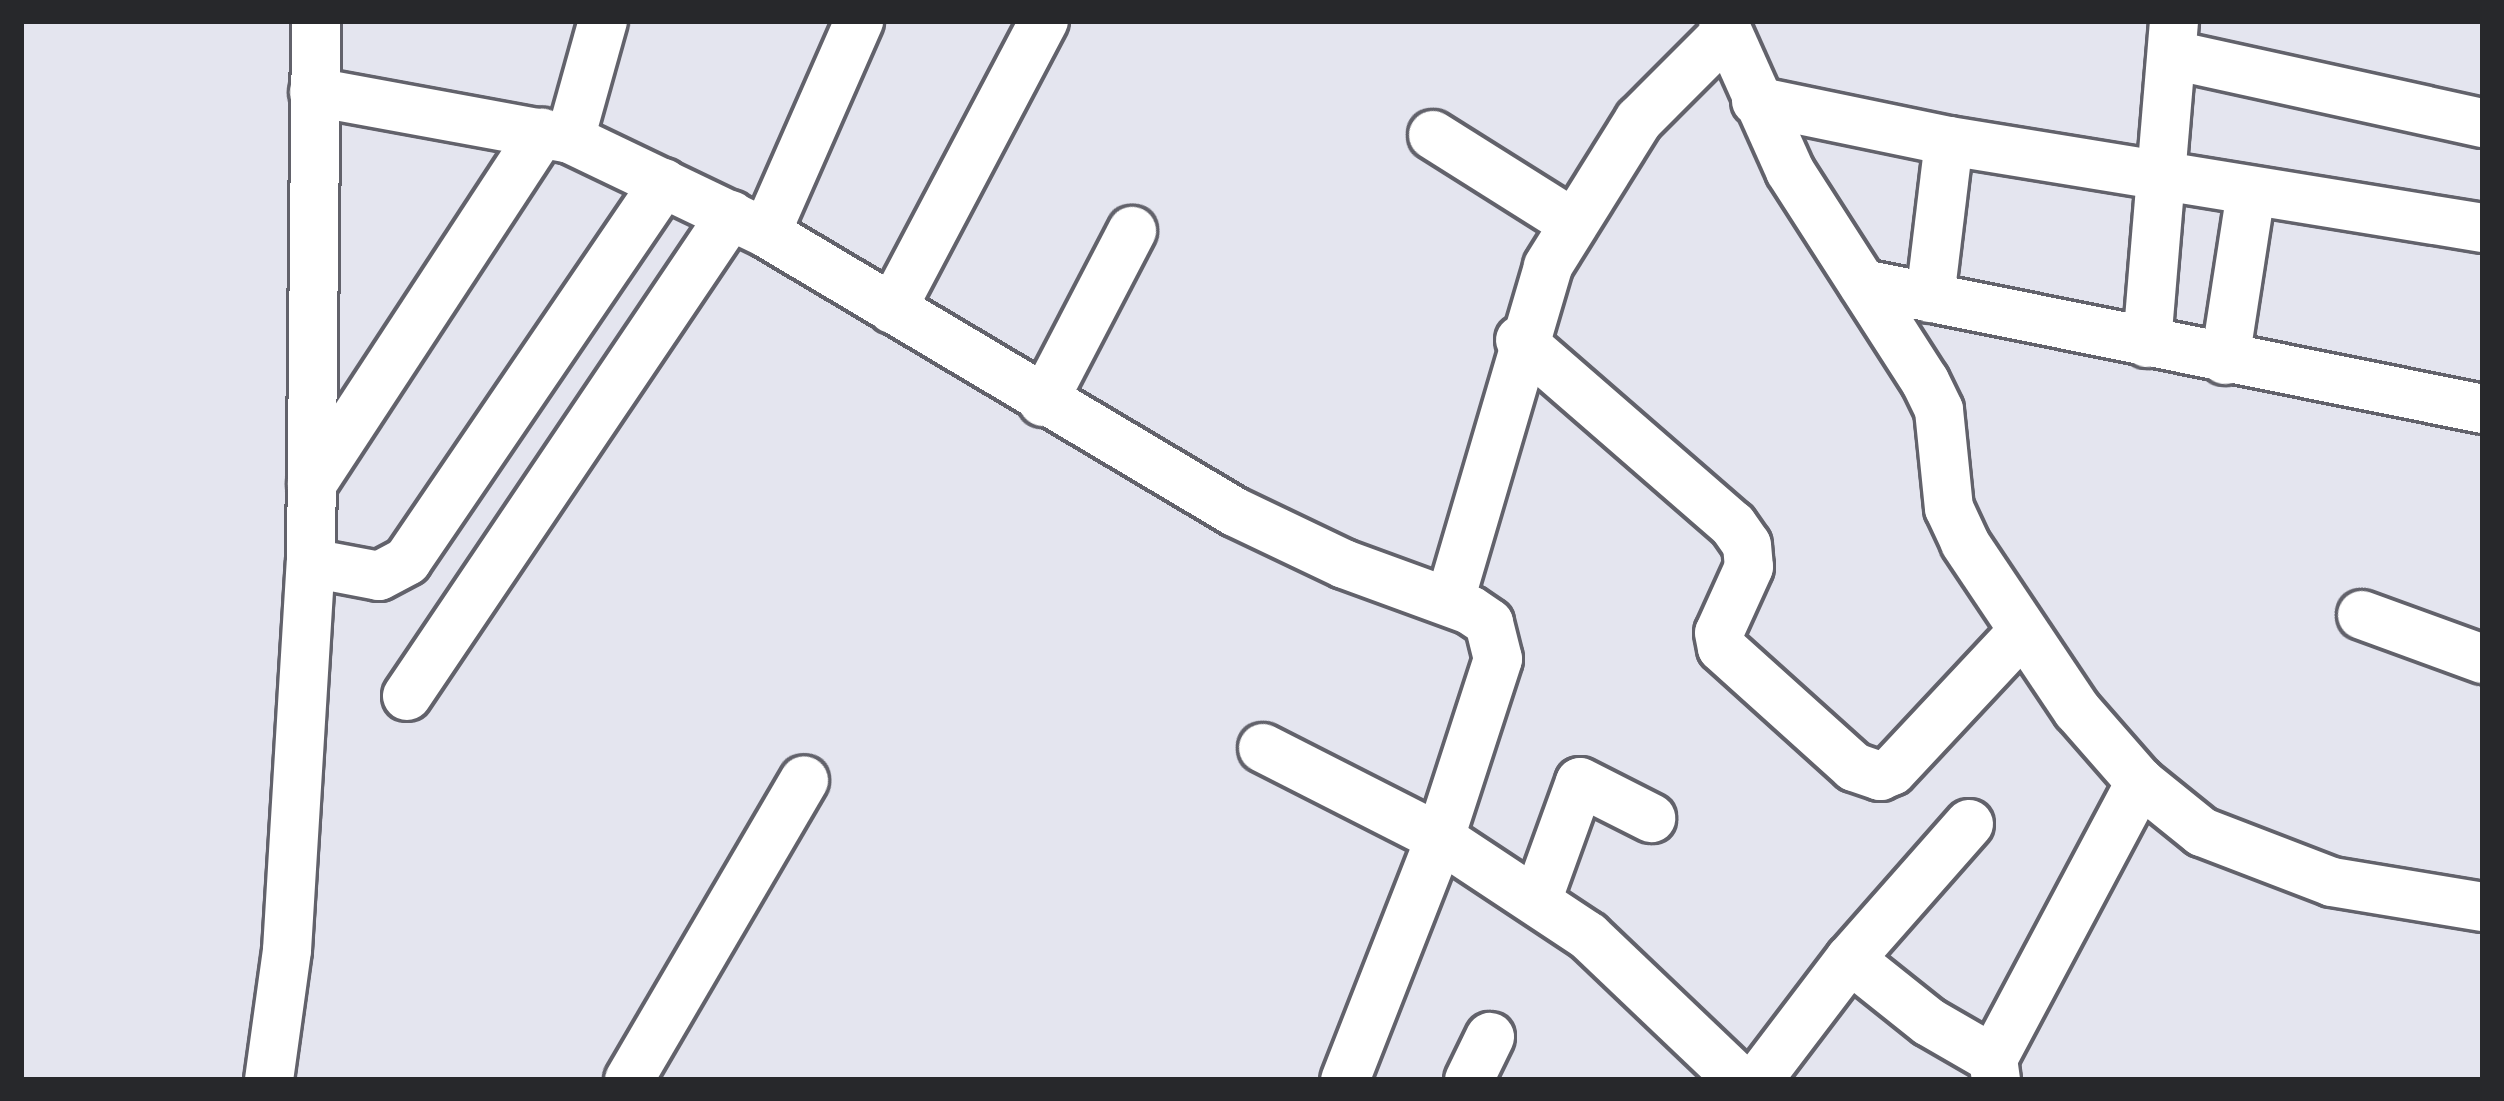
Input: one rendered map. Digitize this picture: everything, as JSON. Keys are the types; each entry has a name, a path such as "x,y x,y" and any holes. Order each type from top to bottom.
{"street":[{"path":"269,1080 287,950 311,563 316,21"},
{"path":"312,484 556,136 603,21"},
{"path":"407,696 749,224 859,21"},
{"path":"892,309 1044,21"},
{"path":"1450,600 1520,340 1571,222 1639,120 1724,27 1756,101 1939,410 1949,508 2020,634 2140,782 2202,832 2256,858 2332,882 2483,907"},
{"path":"2147,344 2166,178 2174,38 2483,122"},
{"path":"314,92 556,136 664,182 749,224 1235,512 1344,564 1450,600 1489,623 1498,658 1440,838 1345,1080"},
{"path":"1756,101 1949,142 2483,228"},
{"path":"1433,135 1571,222"},
{"path":"1930,298 1949,142"},
{"path":"311,563 379,576 407,561 664,182"},
{"path":"2225,360 2252,193"},
{"path":"1043,402 1132,231"},
{"path":"1863,284 2483,409"},
{"path":"1520,340 1733,525 1747,545 1749,567 1719,633 1722,648 1854,767 1880,776 1892,771 2020,634"},
{"path":"2362,615 2483,659"},
{"path":"1263,748 1440,838 1538,898 1739,1080"},
{"path":"629,1080 804,780"},
{"path":"1538,898 1580,782 1651,818"},
{"path":"1850,959 1992,1072 2140,782"},
{"path":"1758,1080 1850,959 1969,824"},
{"path":"1469,1080 1490,1037"}]}
